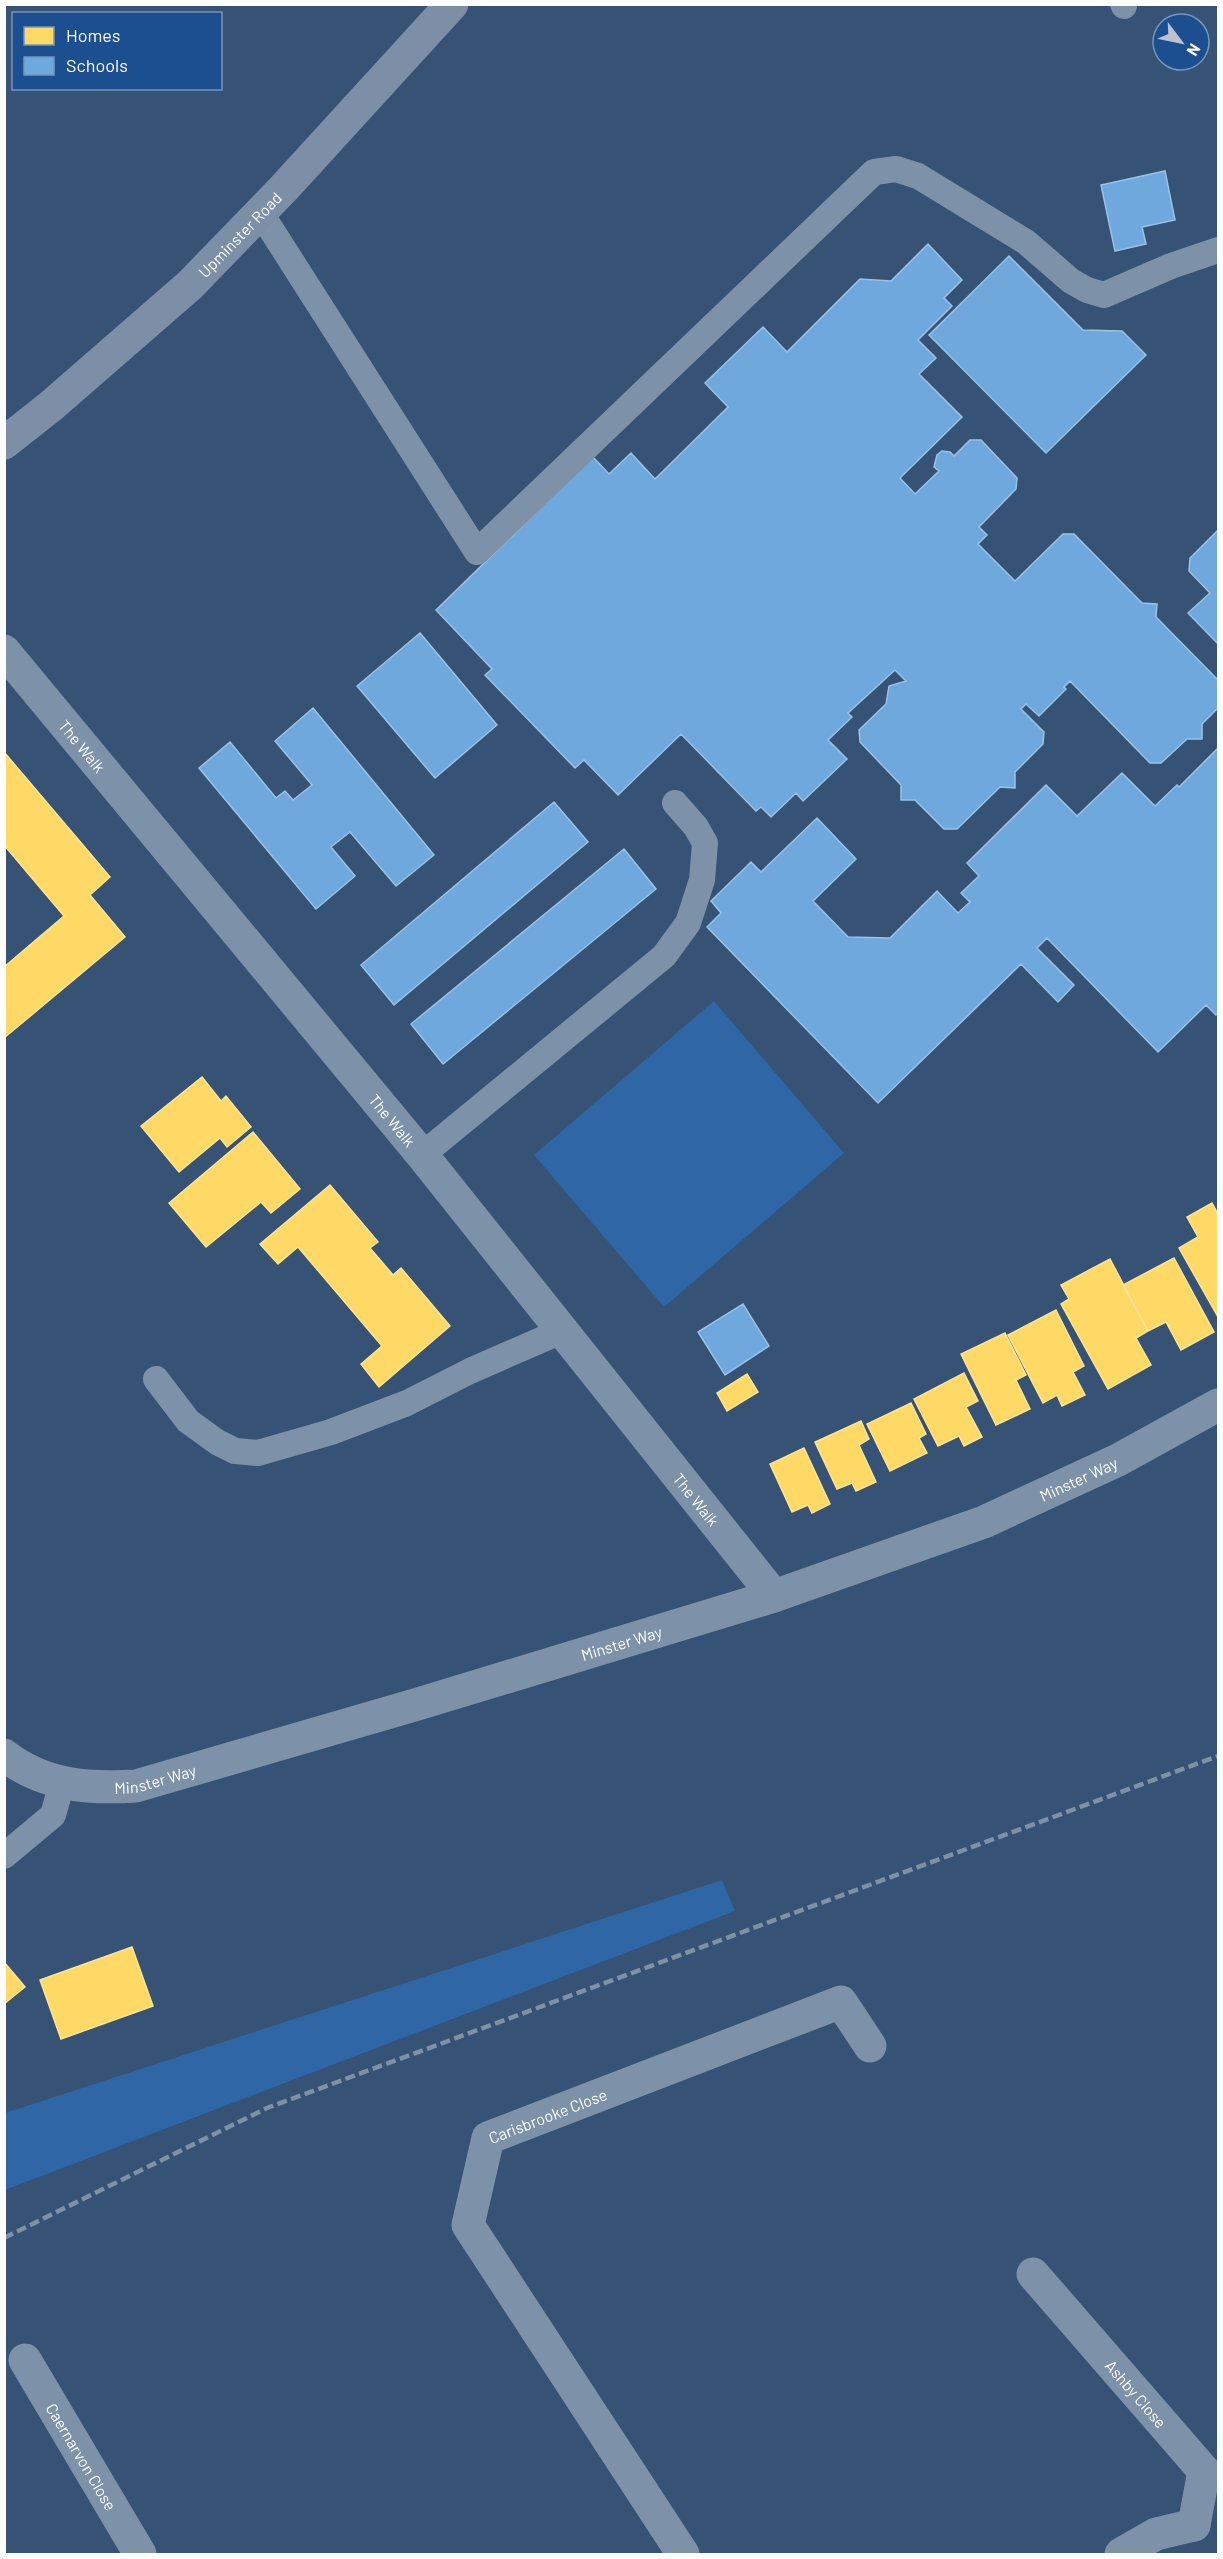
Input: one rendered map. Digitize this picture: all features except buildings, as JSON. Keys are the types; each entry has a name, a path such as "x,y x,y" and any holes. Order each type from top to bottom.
{"main road":[{"name":"Upminster Road","path":"4,443 51,406 190,285 452,4"}],"street":[{"name":"The Walk","path":"4,651 422,1155 564,1330 774,1596"},
{"name":"Minster Way","path":"4,1755 34,1773 62,1783 96,1788 136,1786 418,1704 774,1596 984,1522 1118,1460 1218,1405"},
{"name":"Carisbrooke Close","path":"682,2554 468,2225 488,2138 841,2002 870,2046"},
{"name":"Ashby Close","path":"1033,2274 1204,2471 1206,2530"},
{"name":"Caernarvon Close","path":"25,2360 140,2554"},
{"path":"1121,2554 1156,2534 1206,2530"}],"lane":[{"path":"260,212 477,552 874,172 896,170 918,176 1026,242 1071,281 1087,290 1104,295 1171,266 1218,250"},
{"path":"422,1155 664,956 688,923 702,880 705,843 696,827 675,803"},
{"path":"156,1379 188,1421 217,1442 235,1451 258,1453 331,1431 407,1403 470,1371 564,1330"},
{"path":"4,1857 53,1815 62,1783"}],"shaded area":[{"path":"714,1001 844,1153 664,1307 534,1155"},
{"path":"722,1880 735,1911 5,2190 5,2113"}],"railway":[{"path":"4,2238 267,2108 1218,1756"}]}
